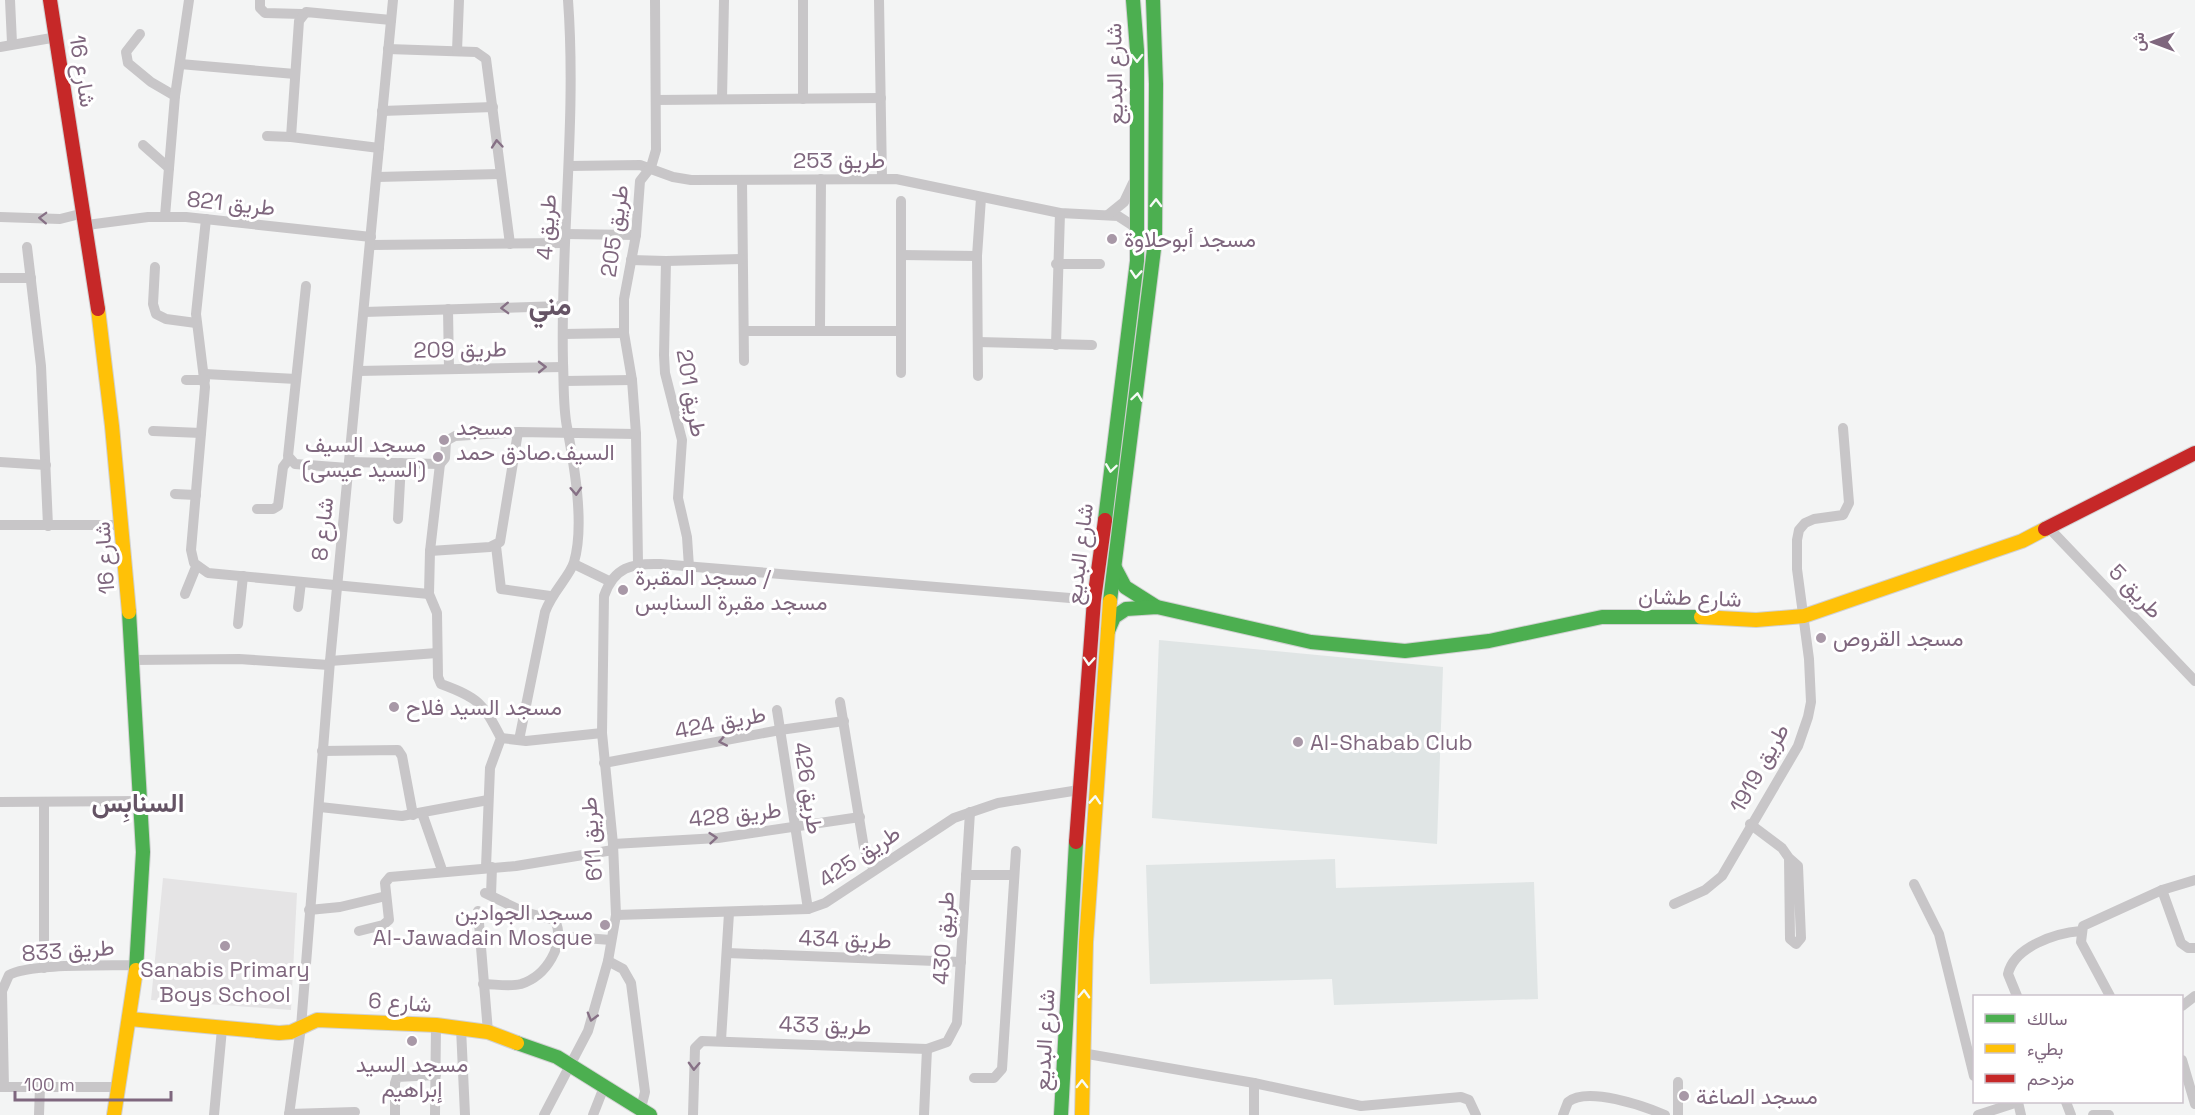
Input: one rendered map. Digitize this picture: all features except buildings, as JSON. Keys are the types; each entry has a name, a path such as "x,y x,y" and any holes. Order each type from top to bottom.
{"street":[{"path":"10,0 12,43"},
{"name":"شارع 16","path":"50,0 86,219 123,525 132,660 140,801 142,895 137,965 114,1115"},
{"path":"165,216 175,96 189,0"},
{"path":"260,0 260,8 265,13 302,14 311,12 391,20"},
{"name":"شارع 8","path":"289,1114 301,1027 309,910 320,807 329,663 393,0"},
{"path":"457,51 459,0"},
{"name":"طريق 4","path":"568,0 572,57 562,306 563,367 577,487 578,537 574,564"},
{"name":"طريق 205","path":"638,563 636,434 632,380 624,333 624,298 636,235 640,181 651,167 656,150 655,0"},
{"path":"722,99 724,0"},
{"path":"802,0 803,99"},
{"path":"879,0 882,178"},
{"name":"شارع البديع","path":"1061,1115 1079,790 1094,600 1132,313 1138,229 1137,50 1132,0"},
{"name":"شارع البديع","path":"1082,1115 1086,942 1106,642 1114,562 1143,355 1155,241 1156,84 1153,0"},
{"path":"291,137 302,14"},
{"path":"140,34 126,52 125,59 151,82 175,96"},
{"path":"0,47 12,43 57,37"},
{"path":"388,49 482,53 488,64 499,174 510,244"},
{"path":"180,64 295,74"},
{"path":"656,100 882,98"},
{"path":"382,111 493,107"},
{"path":"267,136 379,148"},
{"path":"143,145 169,168"},
{"name":"طريق 253","path":"569,166 624,164 651,167 682,179 882,178 916,182 981,198 1060,213 1108,215 1123,218 1138,229"},
{"path":"1108,215 1124,202 1136,170"},
{"path":"377,177 499,174"},
{"path":"820,329 821,179"},
{"path":"742,180 741,259 744,361"},
{"path":"978,376 977,256 981,198"},
{"path":"901,373 899,332 902,201"},
{"path":"1056,345 1056,264 1060,213"},
{"name":"طريق 821","path":"0,217 86,219 165,216 206,219 371,241 510,244 636,235"},
{"path":"206,219 196,323 205,377 191,554 196,567 208,573 429,594"},
{"path":"27,247 41,366 48,526"},
{"path":"901,255 977,256"},
{"path":"631,260 741,259"},
{"name":"طريق 201","path":"666,261 665,373 680,424 682,452 678,498 687,537 689,567"},
{"path":"1056,264 1100,264"},
{"path":"154,267 153,304 156,314 162,319 196,323"},
{"path":"0,278 31,278"},
{"path":"256,509 273,509 278,506 283,467 289,459 306,286"},
{"path":"364,312 562,306"},
{"path":"448,309 449,369"},
{"path":"744,331 820,329 899,332"},
{"path":"563,334 624,333"},
{"path":"978,342 1092,345"},
{"name":"طريق 209","path":"358,371 563,367"},
{"path":"186,380 205,377 296,379"},
{"path":"565,381 632,380"},
{"name":"طريق 1919","path":"1674,904 1705,890 1722,876 1750,824 1798,746 1808,717 1810,680 1797,568 1797,540 1805,523 1814,519 1843,515 1847,510 1849,503 1843,428"},
{"path":"153,431 201,433"},
{"path":"483,984 523,984 552,960 558,936 555,920 524,912 488,894 490,768 501,738 486,710 474,697 441,684 438,677 437,613 429,594 430,551 440,464 445,458 446,441 452,436 518,432 636,434"},
{"path":"518,432 502,536 496,546 501,589 550,596"},
{"name":"شارع طشان","path":"1157,607 1311,642 1405,651 1490,641 1602,617 1670,616 1756,620 1804,616 2022,541 2133,482 2195,453"},
{"path":"289,459 295,464 440,464"},
{"path":"0,462 46,465"},
{"path":"398,519 401,463"},
{"path":"175,494 196,495"},
{"path":"0,525 123,525"},
{"name":"طريق 5","path":"2049,528 2195,681"},
{"path":"430,551 496,546"},
{"path":"1114,562 1121,585 1129,593 1157,607"},
{"path":"519,740 550,596 574,564 609,581 638,563 1094,600"},
{"path":"185,594 196,567"},
{"path":"238,624 243,576"},
{"name":"طريق 611","path":"544,1115 588,1031 608,961 616,915 613,847 602,733 604,596 609,581"},
{"path":"298,607 301,582"},
{"path":"1106,642 1110,624 1120,612 1126,609 1157,607"},
{"path":"132,660 239,659 329,663 438,653"},
{"path":"840,702 866,854 874,870"},
{"name":"طريق 426","path":"777,710 808,909"},
{"name":"طريق 424","path":"604,763 780,730 844,721"},
{"path":"501,738 519,740 602,733"},
{"path":"322,751 398,750 402,756 418,814 442,870"},
{"name":"طريق 425","path":"616,915 808,909 825,903 946,823 970,812 998,802 1079,790"},
{"path":"320,807 418,814 488,800"},
{"path":"0,802 140,801"},
{"path":"44,802 44,968"},
{"name":"طريق 430","path":"927,1049 947,1042 956,1028 970,812"},
{"name":"طريق 428","path":"386,896 386,880 404,875 442,870 516,866 613,847 718,838 860,817"},
{"path":"1750,824 1782,848 1798,866 1801,938 1796,944 1790,939 1789,858"},
{"path":"974,1078 994,1078 1002,1069 1016,851"},
{"path":"966,875 1014,875"},
{"path":"2109,995 2081,942 2081,931 2088,922 2162,890 2195,880"},
{"path":"1914,884 1939,934 1973,1072"},
{"path":"2162,890 2181,943 2188,948 2195,948"},
{"path":"309,910 356,904 386,896 387,922 358,931"},
{"path":"478,911 488,1032"},
{"path":"721,1040 729,913"},
{"path":"2017,995 2008,974 2013,960 2019,954 2060,934 2081,931"},
{"path":"558,936 611,940"},
{"name":"طريق 434","path":"727,953 961,962"},
{"path":"608,961 623,969 631,983 645,1092 645,1112"},
{"name":"طريق 833","path":"119,1087 2,1087 3,985 14,972 44,968 137,965"},
{"name":"شارع 6","path":"130,1019 279,1033 317,1020 365,1020 436,1025 488,1032 548,1053 645,1112"},
{"path":"435,1115 436,1025"},
{"path":"461,1028 465,1115"},
{"path":"214,1115 222,1029"},
{"name":"طريق 433","path":"693,1115 695,1048 702,1041 927,1049"},
{"path":"924,1115 927,1049"},
{"path":"1082,1053 1254,1083 1361,1111 1453,1096 1469,1100 1476,1115"},
{"path":"2183,1066 2195,1104"},
{"path":"395,1115 397,1077 404,1074 436,1075"},
{"path":"1678,1082 1678,1115"},
{"path":"1254,1083 1254,1115"},
{"path":"39,1115 40,1087"},
{"path":"593,1115 604,1087"},
{"path":"1563,1115 1568,1102 1581,1096 1610,1098 1665,1115"},
{"path":"1981,1109 2009,1103"},
{"path":"289,1114 355,1112"},
{"path":"2093,1115 2109,1115"}],"shaded area":[{"name":"Al-Shabab Club","path":"1159,640 1443,667 1437,844 1152,818"},
{"path":"1335,859 1336,888 1534,882 1538,999 1334,1005 1332,979 1150,984 1146,865"},
{"name":"Sanabis Primary Boys School","path":"163,878 297,893 291,1010 151,1000"}],"traffic: fast":[{"path":"1105,520 1137,261 1137,50 1133,0"},
{"path":"1110,601 1155,241 1156,84 1153,0"},
{"path":"1115,568 1125,587 1155,606"},
{"path":"1108,631 1114,617 1126,609 1157,607 1311,642 1405,651 1489,641 1602,617 1701,617"},
{"path":"129,612 143,852 136,970"},
{"path":"1061,1115 1076,842"},
{"path":"517,1043 557,1057 650,1115"}],"traffic: slow":[{"path":"98,309 112,426 129,612"},
{"path":"1701,617 1756,620 1804,616 2022,541 2045,529"},
{"path":"1082,1115 1086,942 1110,601"},
{"path":"114,1115 136,970"},
{"path":"130,1019 279,1033 291,1032 317,1020 436,1025 488,1032 517,1043"}],"traffic: jam":[{"path":"50,0 98,309"},
{"path":"2045,529 2195,453"},
{"path":"1076,842 1094,600 1105,520"}],"place":[{"name":"مسجد أبوحلاوة","path":"1112,239"},
{"name":"مسجد السيف.صادق حمد","path":"444,440"},
{"name":"مسجد السيف (السيد عيسى)","path":"438,457"},
{"name":"مسجد المقبرة / مسجد مقبرة السنابس","path":"623,590"},
{"name":"مسجد القروص","path":"1821,638"},
{"name":"مسجد السيد فلاح","path":"394,707"},
{"name":"Al-Shabab Club","path":"1298,742"},
{"name":"مسجد الجوادين Al-Jawadain Mosque","path":"605,925"},
{"name":"Sanabis Primary Boys School","path":"225,946"},
{"name":"مسجد السيد إبراهيم","path":"412,1041"},
{"name":"مسجد الصاغة","path":"1684,1096"}],"district":[{"name":"مني","path":"550,305"},
{"name":"السنابِس","path":"138,803"}]}
